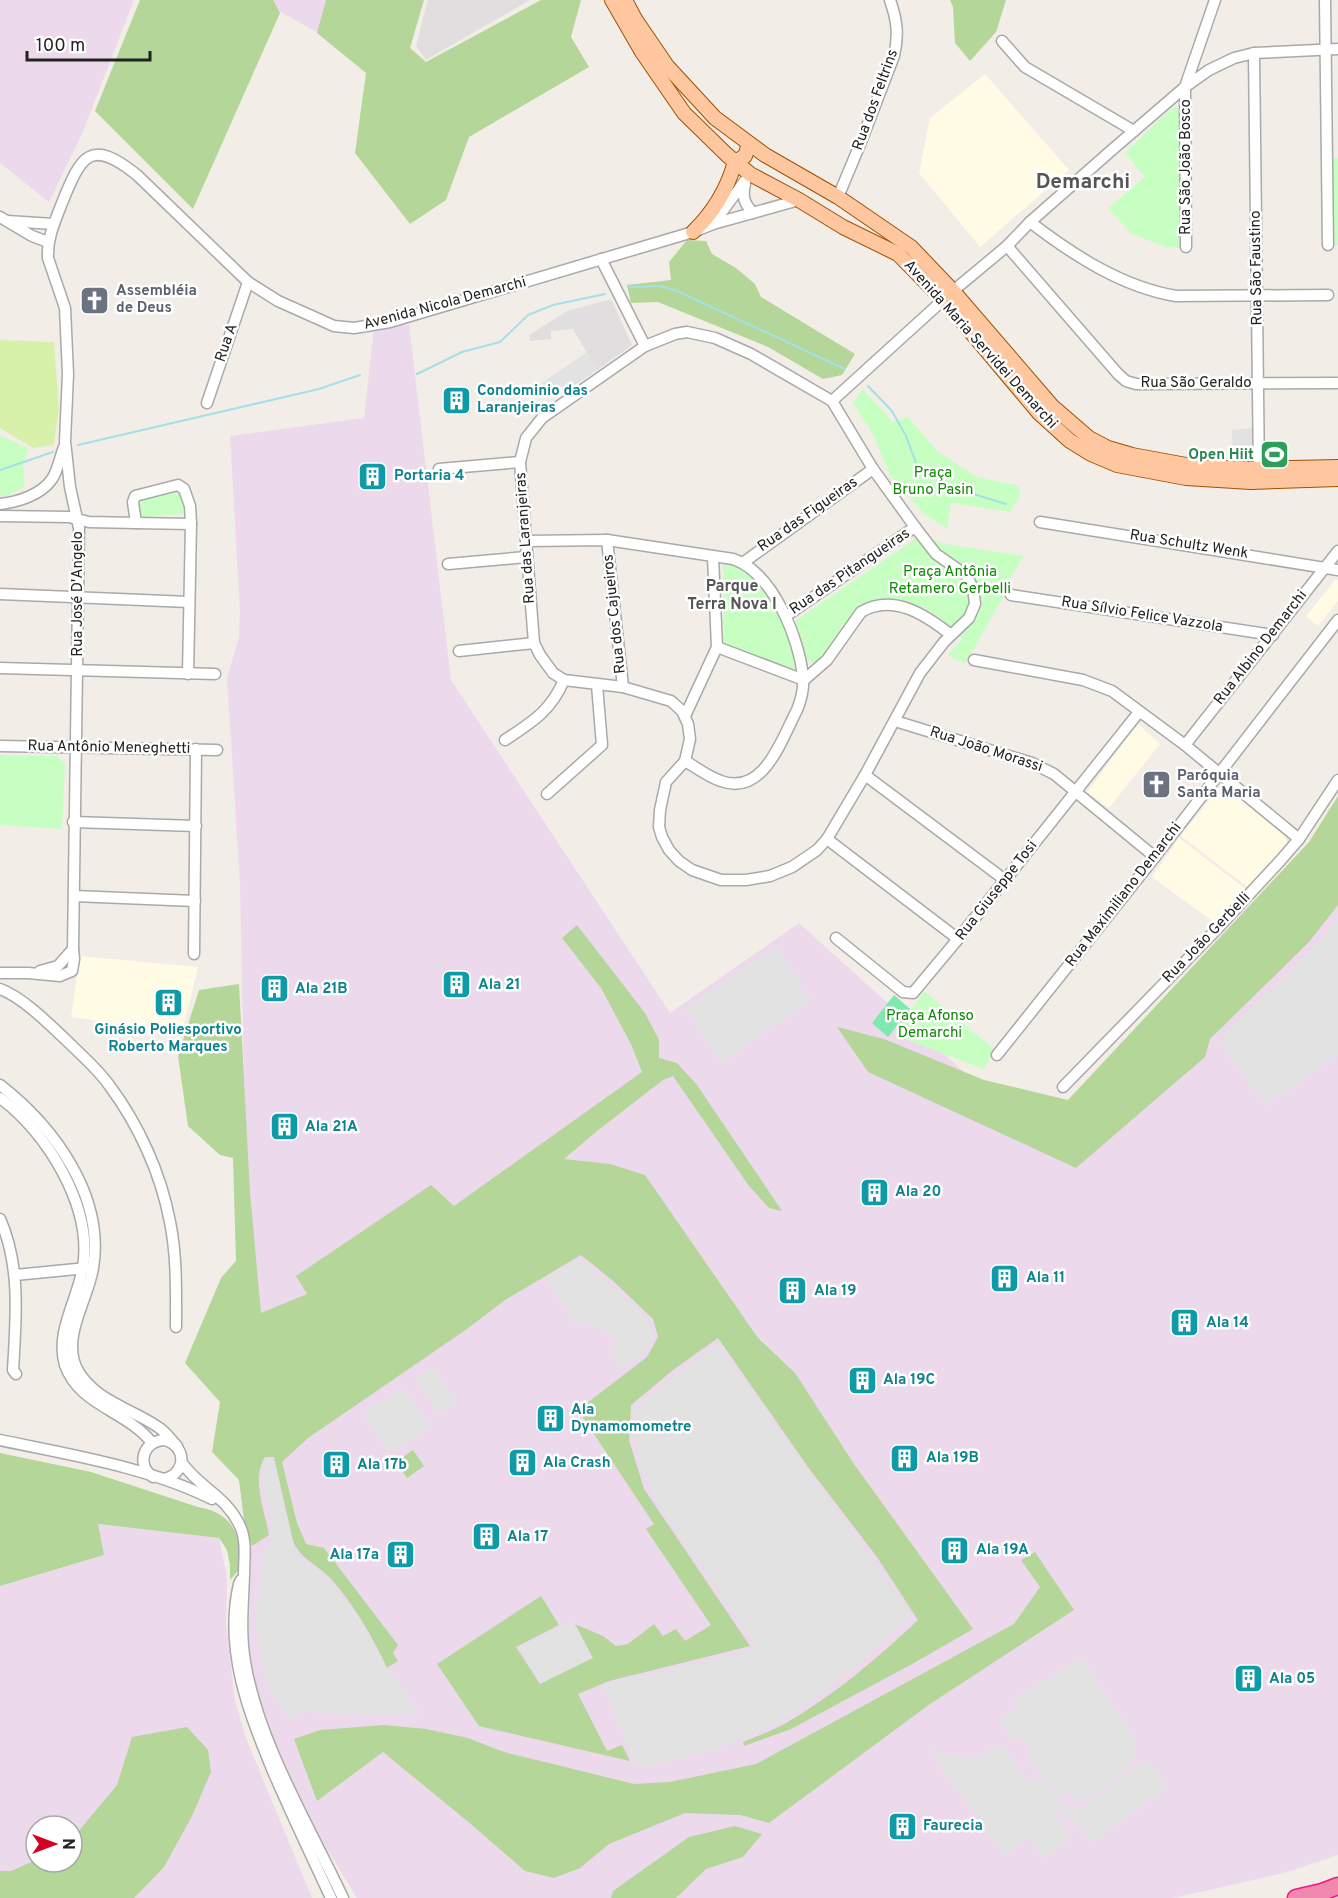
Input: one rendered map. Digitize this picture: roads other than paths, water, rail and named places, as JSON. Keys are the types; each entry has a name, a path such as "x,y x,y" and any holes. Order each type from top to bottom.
{"highway":[{"path":"1296,1898 1338,1886"}],"main road":[{"name":"Avenida Maria Servidei Demarchi","path":"612,0 642,52 684,113 735,162 748,178 799,200 843,227 898,254 948,295"},
{"name":"Avenida Maria Servidei Demarchi","path":"625,0 667,66 715,118 779,165 838,197 910,247 1039,413 1070,441 1091,454 1117,465 1204,480 1338,467"},
{"path":"693,232 716,206 735,162 745,156 749,144"},
{"path":"748,178 754,170 762,166 779,165"},
{"path":"799,200 827,205 838,197"},
{"name":"Avenida Maria Servidei Demarchi","path":"1259,475 1338,479"}],"street":[{"name":"Rua dos Feltrins","path":"838,197 861,144 894,56 898,28 890,0"},
{"path":"1185,87 1215,0"},
{"path":"1325,0 1328,245"},
{"path":"1002,41 1025,67 1134,130"},
{"path":"832,401 1134,130 1209,70 1234,58 1254,53 1338,49"},
{"name":"Rua São Faustino","path":"1254,53 1259,475"},
{"name":"Rua São João Bosco","path":"1185,87 1186,247"},
{"name":"Avenida Nicola Demarchi","path":"48,242 75,170 92,156 110,156 119,160 137,175 248,282 278,301 315,319 334,326 354,328 390,322 799,200"},
{"path":"748,178 743,198 753,213"},
{"path":"713,224 748,178"},
{"path":"2,219 54,224"},
{"path":"2,219 48,242"},
{"path":"1030,222 1080,257 1141,287 1176,296 1328,295"},
{"name":"Rua José D'Angelo","path":"0,973 28,973 58,966 73,948 74,748 79,528 70,487 65,441 68,374 65,308 48,258 48,242"},
{"name":"Rua São Geraldo","path":"1007,246 1089,342 1126,381 1136,384 1338,383"},
{"path":"601,259 645,346"},
{"name":"Rua A","path":"207,403 248,282"},
{"name":"Rua das Laranjeiras","path":"564,680 553,673 534,643 526,557 520,462 526,438 542,418 645,346 675,334 687,332 715,338 751,354 832,401 873,469 915,527 936,554 966,575 973,588 975,604 969,618 951,635 920,673 865,775 827,839 818,850 792,867 770,876 746,880 721,880 692,870 679,861 669,850 659,827 662,796 666,782 685,761"},
{"path":"0,504 32,495 51,480 58,466 65,441"},
{"path":"439,469 520,462"},
{"name":"Rua das Figueiras","path":"744,562 873,469"},
{"path":"51,480 70,487"},
{"path":"136,524 133,502 135,496 178,485 184,489 190,506 191,524 188,674"},
{"path":"32,495 34,508 40,517"},
{"path":"0,516 136,524 191,524"},
{"name":"Rua Schultz Wenk","path":"1040,522 1338,570"},
{"name":"Rua das Pitangueiras","path":"786,616 915,527"},
{"path":"505,740 548,709 564,680 623,687 671,701 682,711 688,724 690,739 685,761 720,781 741,784 756,777 771,759 797,710 804,680 786,616 760,577 744,562 607,540 526,541"},
{"name":"Rua dos Cajueiros","path":"607,540 623,687"},
{"name":"Rua Albino Demarchi","path":"1185,745 1338,551"},
{"path":"448,564 526,557"},
{"path":"685,716 717,647 713,557"},
{"path":"0,594 189,602"},
{"name":"Rua Sílvio Felice Vazzola","path":"1011,596 1273,635"},
{"path":"804,680 827,660 861,612 868,608 899,606 914,610 930,618 951,635"},
{"name":"Rua Maximiliano Demarchi","path":"997,1055 1155,857 1338,620"},
{"path":"459,651 534,643"},
{"path":"717,647 804,680"},
{"path":"974,660 1083,680 1112,691 1185,745 1299,839"},
{"path":"0,668 216,674"},
{"path":"547,794 602,745 597,684"},
{"name":"Rua Giuseppe Tosi","path":"837,938 903,992 910,994 916,991 1139,712"},
{"name":"Rua João Morassi","path":"895,721 1032,763 1054,774 1155,857"},
{"name":"Rua Antônio Meneghetti","path":"0,746 217,750"},
{"path":"194,954 196,749"},
{"path":"865,775 1005,880"},
{"name":"Rua João Gerbelli","path":"1064,1087 1216,930 1299,839 1338,780"},
{"path":"73,822 195,826"},
{"path":"827,839 958,939"},
{"path":"74,896 195,901"},
{"path":"0,980 4,991 44,1020 92,1065 109,1085 138,1132 156,1172 170,1222 175,1257 176,1327"},
{"path":"0,1085 52,1135 80,1183 92,1223 94,1235 73,1345 77,1368 96,1391 156,1426 177,1446 182,1463 176,1474 159,1478 146,1469 143,1459 144,1452 152,1443 165,1440 177,1446"},
{"path":"0,1098 37,1132 56,1160 78,1210 88,1268 64,1331 65,1364 72,1378 84,1393 138,1427 152,1443"},
{"path":"0,1219 5,1230 15,1275 14,1370 16,1374"},
{"path":"15,1275 88,1268"},
{"path":"0,1440 97,1461 159,1478 188,1487 229,1506"},
{"path":"97,1461 127,1465 143,1459"},
{"path":"182,1463 193,1477 229,1506 244,1537 243,1578 245,1584 242,1639 251,1688 277,1761 343,1898"},
{"path":"243,1578 239,1584 234,1610 235,1650 241,1683 256,1728 288,1807 331,1898"}],"waterway":[{"path":"630,287 660,286 677,291 845,369"},
{"path":"417,374 462,352 500,342 528,315 553,305 605,294"},
{"path":"78,445 319,389 360,375"},
{"path":"868,386 892,411 906,436 919,471 954,488 1006,504"},
{"path":"0,470 53,452"}],"place":[{"name":"Assembléia de Deus","path":"95,300"},
{"name":"Condominio das Laranjeiras","path":"456,400"},
{"name":"Open Hiit","path":"1275,455"},
{"name":"Portaria 4","path":"373,476"},
{"name":"Paróquia Santa Maria","path":"1156,785"},
{"name":"Ala 21","path":"457,985"},
{"name":"Ala 21B","path":"274,989"},
{"name":"Ginásio Poliesportivo Roberto Marques","path":"168,1003"},
{"name":"Ala 21A","path":"284,1127"},
{"name":"Ala 20","path":"874,1192"},
{"name":"Ala 11","path":"1005,1278"},
{"name":"Ala 19","path":"793,1291"},
{"name":"Ala 14","path":"1185,1323"},
{"name":"Ala 19C","path":"862,1380"},
{"name":"Ala Dynamomometre","path":"550,1419"},
{"name":"Ala 19B","path":"905,1458"},
{"name":"Ala Crash","path":"522,1463"},
{"name":"Ala 17b","path":"336,1465"},
{"name":"Ala 17","path":"486,1537"},
{"name":"Ala 19A","path":"955,1550"},
{"name":"Ala 17a","path":"400,1555"},
{"name":"Ala 05","path":"1248,1679"},
{"name":"Faurecia","path":"902,1826"}],"district":[{"name":"Demarchi","path":"1083,182"},
{"name":"Parque Terra Nova I","path":"732,596"}],"park label":[{"name":"Praça Bruno Pasin","path":"933,482"},
{"name":"Praça Antônia Retamero Gerbelli","path":"950,580"},
{"name":"Praça Afonso Demarchi","path":"930,1024"}]}
